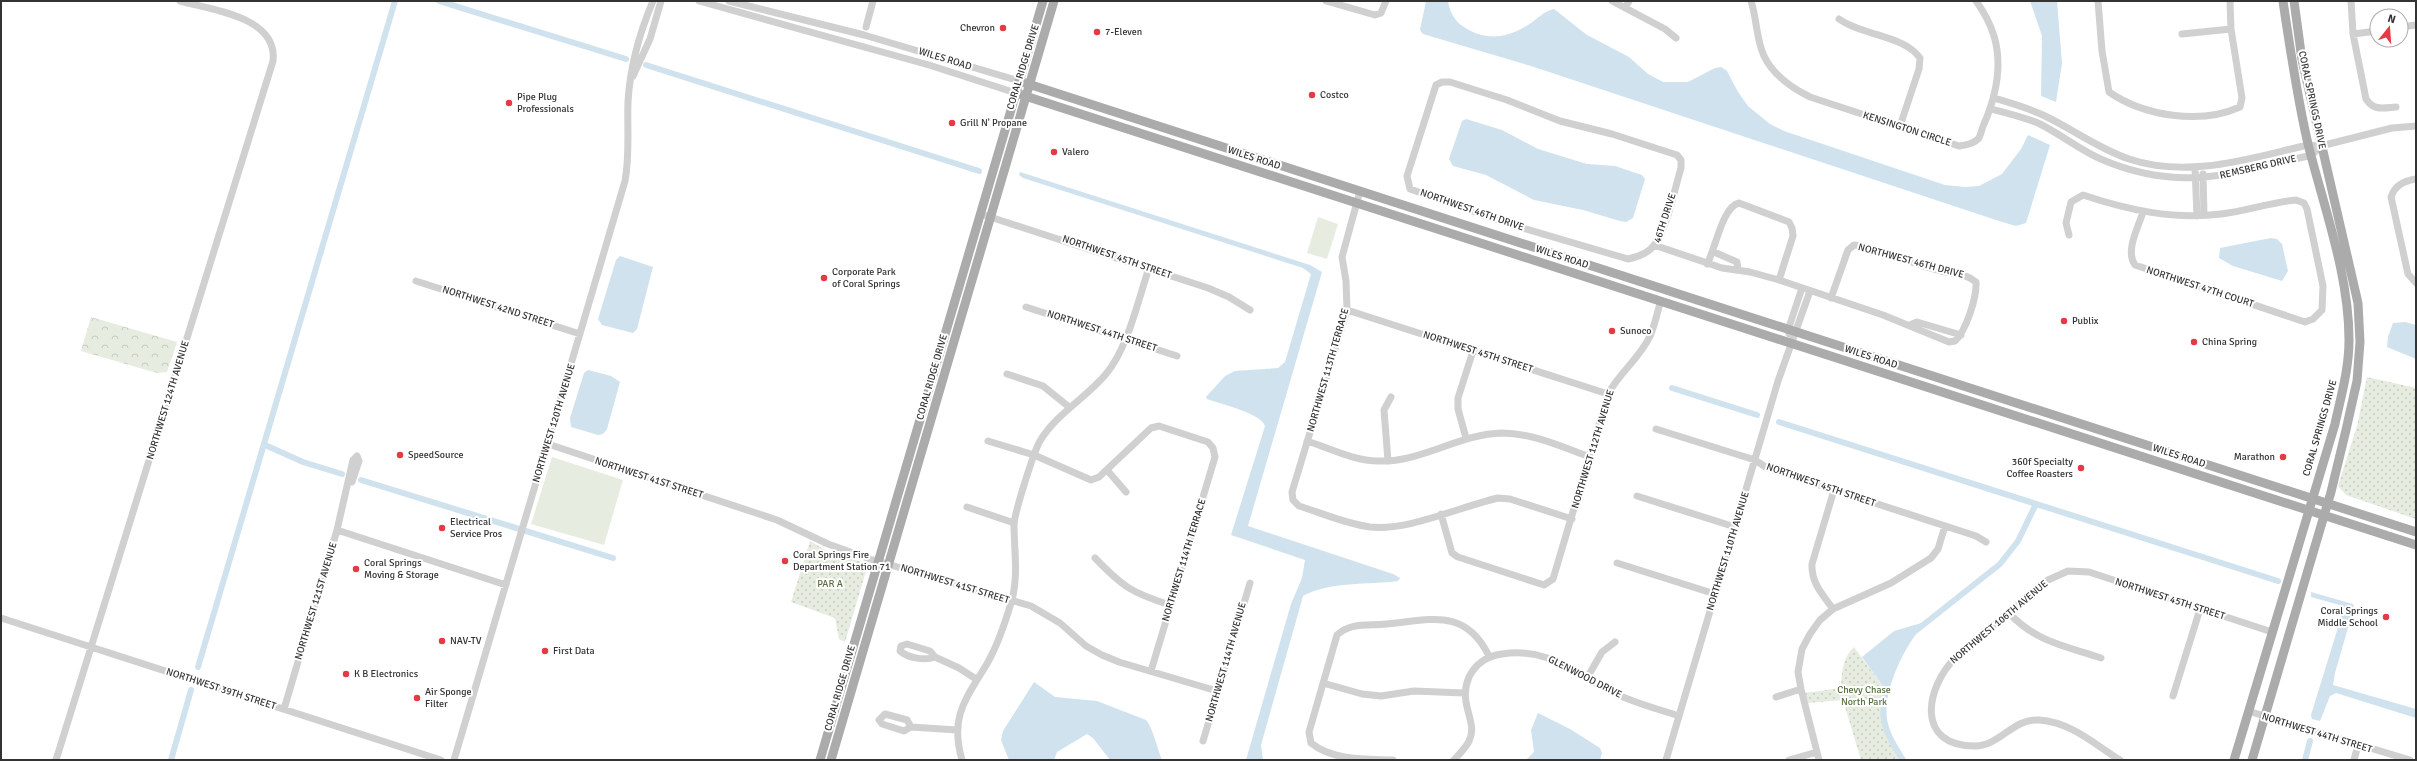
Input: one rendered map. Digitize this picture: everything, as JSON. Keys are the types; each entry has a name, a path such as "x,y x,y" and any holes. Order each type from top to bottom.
{"main road":[{"name":"CORAL RIDGE DRIVE","path":"820,760 1043,1"},
{"name":"CORAL RIDGE DRIVE","path":"830,760 1054,1"},
{"name":"CORAL SPRINGS DRIVE","path":"2234,760 2311,498 2335,424 2346,377 2348,356 2349,340 2346,302 2312,155 2308,145 2292,61 2284,1"},
{"name":"CORAL SPRINGS DRIVE","path":"2252,760 2328,504 2357,381 2359,357 2358,303 2302,60 2294,1"},
{"name":"WILES ROAD","path":"1019,81 2416,532"},
{"name":"WILES ROAD","path":"1016,93 2416,545"},
{"path":"1661,301 1678,294"},
{"path":"2348,356 2359,357"}],"street":[{"name":"NORTHWEST 124TH AVENUE","path":"56,760 273,61 274,50 271,40 264,31 252,22 180,1"},
{"name":"NORTHWEST 120TH AVENUE","path":"454,760 627,174 630,83 638,37 652,1"},
{"name":"NORTHWEST 120TH AVENUE","path":"630,83 650,39 661,1"},
{"name":"WILES ROAD","path":"699,1 929,65 1016,93"},
{"name":"WILES ROAD","path":"729,1 864,35 1019,81"},
{"path":"866,27 873,1"},
{"path":"1328,1 1375,15 1381,13 1386,1"},
{"path":"1612,1 1665,29 1676,38"},
{"path":"1625,8 1629,1"},
{"name":"KENSINGTON CIRCLE","path":"1751,1 1764,56 1776,72 1792,88 1810,97 1959,146 1971,144 1978,139 1991,108 1998,80 1998,57 1994,37 1986,16 1976,1"},
{"path":"2098,1 2102,51 2109,92 2138,108 2178,115 2209,115 2230,112 2240,107 2242,98 2231,29 2230,1"},
{"path":"2351,1 2353,34 2366,99 2371,106 2378,109 2396,107"},
{"path":"1839,19 1851,27 1908,46 1920,58 1919,69 1900,126"},
{"path":"2182,34 2231,29"},
{"path":"2353,34 2369,32"},
{"name":"NORTHWEST 46TH DRIVE","path":"1654,245 1642,255 1628,259 1509,224 1410,189 1407,176 1436,85 1442,82 1450,82 1507,100 1560,121 1657,148 1677,155 1681,160"},
{"name":"REMSBERG DRIVE","path":"1994,98 2045,116 2088,141 2130,160 2195,167 2223,165 2308,145 2321,146 2392,128 2416,126"},
{"name":"REMSBERG DRIVE","path":"1991,108 2040,124 2082,150 2128,169 2153,175 2195,179 2226,176 2312,155"},
{"path":"2312,155 2321,146"},
{"name":"46TH DRIVE","path":"1681,160 1679,176 1660,234 1654,245 1707,264 1779,280 1910,325 1917,322 1961,336 1976,290 1976,282"},
{"path":"2195,167 2196,216"},
{"path":"2069,235 2066,223 2071,202 2083,195 2143,212 2196,216 2204,215 2203,167"},
{"path":"2414,282 2408,274 2391,198 2394,190 2399,184 2416,179"},
{"name":"NORTHWEST 113TH TERRACE","path":"1360,191 1342,257 1346,281 1347,310 1292,492 1293,500 1299,506 1370,527 1390,527 1416,522 1441,514"},
{"name":"NORTHWEST 47TH COURT","path":"2143,212 2131,251 2130,258 2135,265 2305,322 2318,316 2322,310 2323,286 2307,209 2304,203 2296,200 2287,201 2248,210 2204,215"},
{"path":"1707,264 1714,252 1727,210 1732,204 1739,203 1784,220 1792,228 1793,236 1779,280"},
{"name":"NORTHWEST 45TH STREET","path":"981,214 1208,288 1250,310"},
{"name":"NORTHWEST 46TH DRIVE","path":"1831,298 1848,250 1854,245 1942,272 1957,273 1971,278 1976,282"},
{"path":"1714,252 1737,262 1738,270"},
{"path":"962,760 957,730 960,712 976,679 987,663 999,639 1012,601 1016,571 1014,523 1034,455 1040,441 1069,408 1106,374 1117,358 1149,268"},
{"name":"NORTHWEST 42ND STREET","path":"416,281 580,334"},
{"path":"1792,331 1802,288"},
{"path":"1792,331 1810,291"},
{"name":"NORTHWEST 112TH AVENUE","path":"1441,514 1452,552 1458,556 1544,585 1550,583 1553,579 1572,519 1608,394 1614,382 1634,360 1649,337 1661,301"},
{"name":"NORTHWEST 44TH STREET","path":"1026,307 1177,356"},
{"name":"NORTHWEST 45TH STREET","path":"1347,310 1608,394"},
{"name":"NORTHWEST 110TH AVENUE","path":"1666,760 1790,343 1792,331"},
{"path":"1466,438 1459,414 1458,398 1473,351"},
{"path":"1007,374 1043,386 1069,408"},
{"path":"1388,461 1384,410 1391,396"},
{"name":"NORTHWEST 114TH TERRACE","path":"1107,470 1151,428 1159,426 1208,442 1213,448 1215,457 1151,671"},
{"name":"NORTHWEST 45TH STREET","path":"1656,429 1755,460 1767,468 1945,526 1986,542"},
{"path":"1307,441 1364,459 1388,461 1407,457 1466,438 1502,433 1522,434 1590,457"},
{"path":"988,441 1034,455 1091,480 1099,477 1107,470 1126,492"},
{"name":"NORTHWEST 41ST STREET","path":"548,444 777,520 828,544 878,561 1031,606 1060,623 1086,646 1102,655 1217,691"},
{"path":"1833,609 1816,586 1812,575 1812,564 1834,490"},
{"name":"NORTHWEST 121ST AVENUE","path":"284,709 337,530 346,493"},
{"path":"1637,496 1735,526"},
{"path":"1441,514 1498,498 1510,499 1572,519"},
{"path":"967,507 1014,523"},
{"path":"1819,760 1798,672 1802,649 1820,620 1833,609 1891,583 1931,558 1938,549 1945,526"},
{"path":"337,530 506,585"},
{"path":"1095,558 1121,584 1132,592 1170,605"},
{"path":"1617,563 1715,594"},
{"name":"NORTHWEST 45TH STREET","path":"2068,571 2089,572 2272,632"},
{"name":"NORTHWEST 106TH AVENUE","path":"2068,571 2048,580 1945,668 1937,682 1932,699 1930,714 1935,727 1945,737 1959,744 1976,746 1990,743 2024,721 2038,720 2052,722 2094,740 2120,760"},
{"name":"NORTHWEST 114TH AVENUE","path":"1203,741 1250,583"},
{"path":"2173,696 2200,609"},
{"path":"2009,613 2023,628 2036,636 2101,658"},
{"name":"NORTHWEST 39TH STREET","path":"1,618 441,760"},
{"path":"1393,760 1360,759 1336,755 1318,749 1311,743 1309,732 1337,635 1350,626 1386,624 1420,618 1441,620 1459,624 1473,632 1489,656 1478,665 1470,676 1464,693 1472,732 1469,741 1454,760"},
{"path":"1586,678 1602,652 1615,642"},
{"name":"GLENWOOD DRIVE","path":"1489,656 1515,652 1542,655 1560,662 1608,690 1640,704 1679,716"},
{"path":"935,658 958,668 976,679"},
{"path":"1323,683 1362,694 1381,696 1414,691 1464,693"},
{"path":"1776,697 1801,689"},
{"name":"NORTHWEST 44TH STREET","path":"2248,711 2410,760"},
{"path":"911,727 957,730"},
{"path":"2354,760 2358,745"},
{"path":"1789,760 1817,752"}],"green space":[{"path":"1318,217 1338,224 1327,259 1307,253"},
{"path":"91,317 177,342 167,372 157,373 81,351"},
{"path":"2367,377 2416,388 2416,519 2346,495 2338,486 2357,426"},
{"path":"552,457 623,480 604,545 531,524"},
{"name":"PAR A","path":"810,541 827,551 868,564 845,642 839,639 835,618 791,602"},
{"name":"Chevy Chase North Park","path":"1854,647 1887,692 1885,711 1887,728 1893,743 1903,760 1861,760 1843,700 1807,703 1805,693 1841,688 1842,671 1845,661"}],"water":[{"path":"1426,1 1448,1 1452,15 1461,25 1484,36 1499,36 1514,32 1554,9 1587,35 1629,57 1648,74 1663,82 1688,82 1715,68 1721,67 1727,71 1738,92 1748,106 1770,124 1784,131 1945,185 1966,187 1979,186 2002,174 2021,149 2028,135 2050,145 2026,223 2016,226 1531,66 1423,34 1420,30"},
{"path":"2030,1 2057,1 2062,63 2056,102 2041,96 2042,36"},
{"path":"1466,119 1502,130 1538,149 1587,164 1615,166 1642,175 1645,179 1633,218 1626,222 1620,221 1583,210 1534,200 1486,175 1453,166 1449,159 1462,121"},
{"path":"1020,172 1310,265 1322,272 1248,526 1393,574 1400,578 1398,581 1349,584 1325,588 1313,591 1303,596 1261,745 1263,760 1246,760 1291,604 1302,578 1305,560 1231,535 1265,426 1262,421 1248,413 1207,399 1206,397 1225,376 1235,371 1278,368 1285,362 1311,274 1303,268 1023,178 1019,175"},
{"path":"2271,238 2277,239 2282,244 2288,271 2282,281 2233,266 2219,258 2220,248"},
{"path":"620,256 653,267 637,329 633,333 602,325 598,319 616,260"},
{"path":"2405,322 2416,325 2416,359 2387,347 2388,337 2393,323"},
{"path":"588,370 611,376 620,382 607,429 603,434 598,435 571,427 570,418 584,373"},
{"path":"2311,592 2353,604 2354,607 2333,685 2416,709 2416,718 2336,693 2330,696 2320,721 2312,719 2311,715 2344,608 2343,606 2311,597"},
{"path":"1925,622 1911,637 1900,653 1889,682 1887,692 1862,657 1894,631"},
{"path":"1034,682 1055,697 1097,701 1146,720 1153,733 1162,760 1110,760 1093,738 1087,734 1057,752 1054,760 1009,760 1001,740 1003,731"},
{"path":"1538,713 1570,729 1600,748 1602,753 1600,760 1526,760 1534,752 1531,730"}],"waterway":[{"path":"198,667 395,1"},
{"path":"439,1 626,59"},
{"path":"646,65 979,171"},
{"path":"1672,388 1757,415"},
{"path":"1779,422 2278,581"},
{"path":"265,445 303,462 342,474"},
{"path":"361,480 613,558"},
{"path":"1903,760 1887,730 1883,708 1887,685 1896,662 1913,633 2000,564 2018,541 2036,504"},
{"path":"171,760 191,690"},
{"path":"2305,760 2310,741"}],"place":[{"name":"Chevron","path":"1003,28"},
{"name":"7-Eleven","path":"1097,32"},
{"name":"Costco","path":"1312,95"},
{"name":"Pipe Plug Professionals","path":"509,103"},
{"name":"Grill N' Propane","path":"952,123"},
{"name":"Valero","path":"1054,152"},
{"name":"Corporate Park of Coral Springs","path":"824,278"},
{"name":"Publix","path":"2064,321"},
{"name":"Sunoco","path":"1612,331"},
{"name":"China Spring","path":"2194,342"},
{"name":"SpeedSource","path":"400,455"},
{"name":"Marathon","path":"2283,457"},
{"name":"360f Specialty Coffee Roasters","path":"2081,468"},
{"name":"Electrical Service Pros","path":"442,528"},
{"name":"Coral Springs Fire Department Station 71","path":"785,561"},
{"name":"Coral Springs Moving & Storage","path":"356,569"},
{"name":"Coral Springs Middle School","path":"2386,617"},
{"name":"NAV-TV","path":"442,641"},
{"name":"First Data","path":"545,651"},
{"name":"K B Electronics","path":"346,674"},
{"name":"Air Sponge Filter","path":"417,698"}]}
